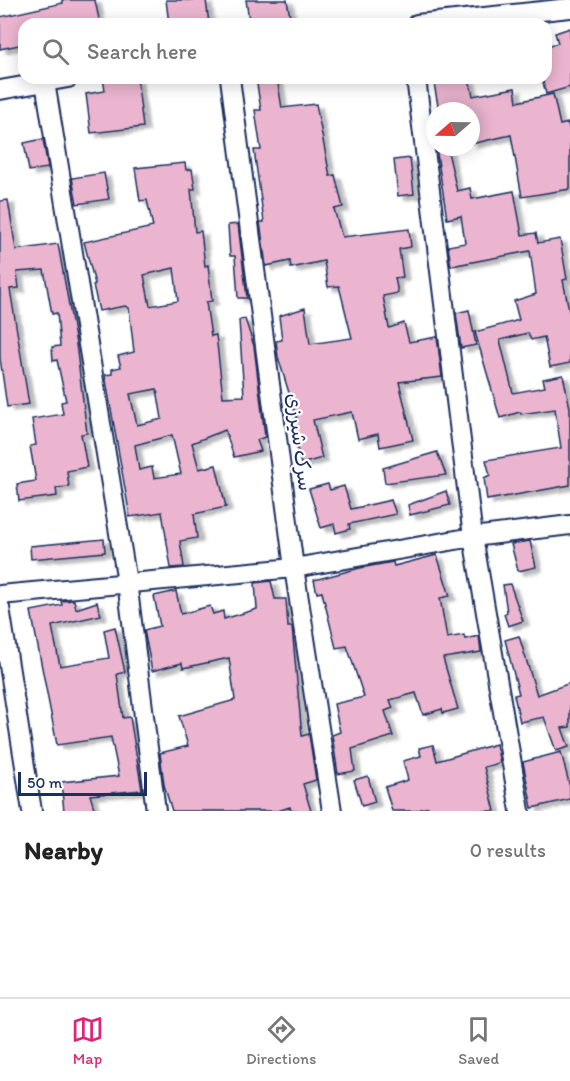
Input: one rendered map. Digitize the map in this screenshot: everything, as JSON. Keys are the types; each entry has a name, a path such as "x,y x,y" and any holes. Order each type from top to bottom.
{"street":[{"path":"474,18 570,8"},
{"path":"0,90 34,84"},
{"path":"45,84 127,582 156,811"},
{"name":"سرک شیرزی","path":"231,84 294,568 332,811"},
{"path":"417,84 473,537 520,811"},
{"path":"0,595 294,568 473,537 570,525"},
{"path":"0,609 32,811"}],"building":[{"path":"62,0 95,0 99,18 18,18 18,45 0,49 0,17 63,3"},
{"path":"166,0 206,0 208,18 168,18"},
{"path":"246,0 287,0 290,17 249,18"},
{"path":"570,28 570,87 546,94 544,84 552,84 552,44 558,43 555,33"},
{"path":"104,84 138,84 143,127 91,133 86,94 105,91"},
{"path":"257,84 278,84 282,108 316,104 330,176 335,175 343,207 334,209 342,237 409,229 411,247 399,249 403,277 395,278 398,293 383,296 389,328 404,323 409,342 437,337 442,377 399,382 413,440 380,447 378,434 358,439 352,412 313,420 322,458 301,464 290,421 297,419 278,357 276,341 282,340 279,316 305,308 310,344 352,338 339,286 328,287 324,261 291,268 290,261 266,266 260,222 264,222 254,150 261,150 255,110 261,110"},
{"path":"434,84 470,84 473,96 515,88 517,102 553,94 560,125 568,123 570,132 570,189 522,197 511,135 480,142 480,102 437,102"},
{"path":"43,139 48,168 29,171 24,143"},
{"path":"437,156 449,156 457,191 470,188 472,199 514,191 522,235 536,233 538,243 560,239 567,279 563,280 570,315 570,363 550,367 544,337 531,340 528,333 500,340 513,393 545,387 543,379 563,375 570,408 570,485 487,500 484,478 490,475 486,460 561,448 555,409 521,414 520,412 500,418 475,332 519,320 514,301 536,294 530,251 451,266 448,246 465,243 461,216 447,219"},
{"path":"410,158 414,194 398,196 394,160"},
{"path":"185,163 186,170 192,169 195,189 191,189 195,232 201,231 205,266 208,265 212,301 206,302 211,336 216,335 223,397 244,396 239,320 245,319 254,346 265,437 257,440 261,451 234,457 225,430 192,443 199,469 216,465 226,507 194,514 197,538 180,541 184,567 171,568 162,512 130,517 105,375 112,374 112,369 121,367 118,356 134,352 129,308 125,306 99,311 93,285 95,284 84,242 153,227 147,200 140,201 135,168","holes":["174,268 178,301 150,306 144,275","157,389 162,419 137,425 130,394","172,435 181,474 154,478 152,467 139,470 135,445"]},
{"path":"104,173 109,199 77,204 72,178"},
{"path":"8,200 16,250 58,244 76,344 87,433 81,434 87,467 67,471 69,487 56,488 57,496 19,501 17,484 36,481 30,446 36,445 32,419 63,414 61,402 66,401 57,360 53,361 52,347 60,346 57,313 52,314 44,270 17,272 19,288 10,289 29,404 7,407 0,358 0,201"},
{"path":"238,224 247,298 238,298 235,256 230,256 228,225"},
{"path":"469,310 476,345 461,348 456,313"},
{"path":"437,452 446,475 385,483 383,468"},
{"path":"328,484 330,490 344,486 351,509 391,500 396,514 349,524 350,529 336,533 334,524 321,528 309,489"},
{"path":"446,491 450,505 410,515 408,505"},
{"path":"104,539 105,552 31,559 30,546"},
{"path":"530,541 536,567 518,571 511,544"},
{"path":"437,555 450,596 440,598 447,638 464,635 465,639 479,636 481,652 443,658 458,709 443,713 442,709 423,715 416,693 390,700 393,708 385,711 393,736 352,749 355,771 338,774 332,735 340,732 334,704 364,697 347,646 336,648 322,592 317,593 314,580 360,568 393,562 394,566"},
{"path":"271,581 275,599 286,599 288,627 292,627 302,736 309,734 316,780 303,784 311,811 291,811 290,807 278,811 172,811 164,785 160,753 188,746 179,716 235,700 229,658 183,668 182,663 152,671 144,630 160,626 154,596 176,591 181,614 210,606 213,614 223,611 224,619 257,609 255,583"},
{"path":"510,584 523,621 508,626 504,614 507,612 503,585"},
{"path":"74,600 76,609 97,602 101,615 52,626 60,666 109,658 104,630 115,627 125,672 117,674 123,718 130,717 142,790 90,795 95,811 64,811 61,782 119,776 111,737 57,745 31,611 62,605 61,601"},
{"path":"519,636 537,695 570,683 570,727 562,728 569,747 556,751 544,717 520,722 514,695 519,694 505,640"},
{"path":"496,744 500,763 484,767 495,811 429,811 428,807 415,811 392,811 385,787 408,780 403,761 421,756 419,748 433,745 437,761"},
{"path":"561,752 570,787 570,799 532,808 523,762"},
{"path":"368,776 375,802 362,806 354,780"}]}
